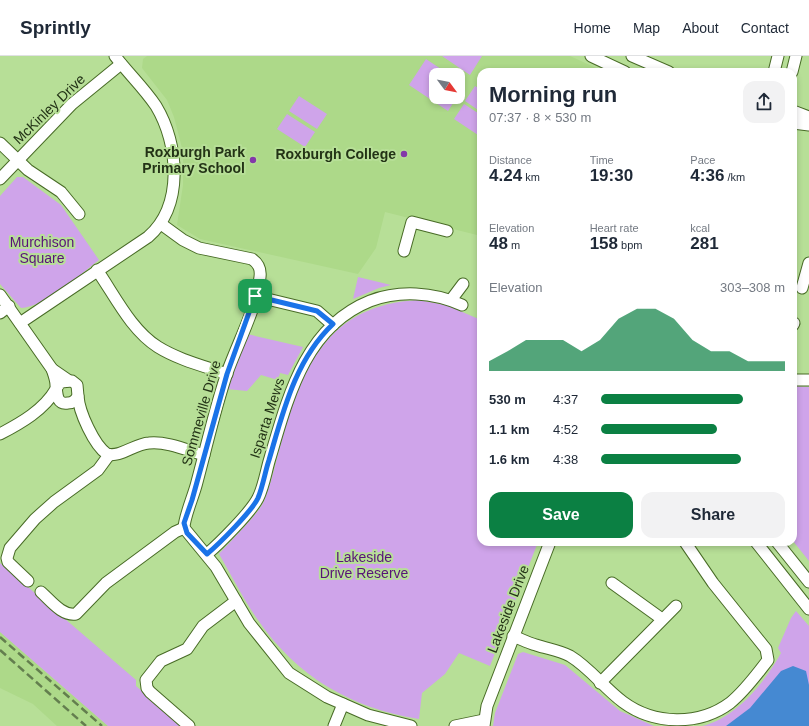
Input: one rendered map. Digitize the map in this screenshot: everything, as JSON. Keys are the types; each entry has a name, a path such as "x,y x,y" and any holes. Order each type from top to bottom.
{"street":[{"path":"591,56 616,68"},
{"path":"632,56 660,68"},
{"path":"775,68 778,56"},
{"path":"793,68 796,56"},
{"path":"20,323 148,237 161,224 170,204 174,178 170,139 156,107 143,89 118,60"},
{"name":"McKinley Drive","path":"0,179 72,104 118,60"},
{"path":"797,112 809,116"},
{"path":"797,123 809,125"},
{"path":"0,143 38,178 61,192 79,214"},
{"path":"404,251 412,222 447,231"},
{"name":"Sommeville Drive","path":"161,224 183,240 199,248 239,256 255,262 260,270 255,296 227,374 192,500 185,519 184,528"},
{"path":"802,288 809,263"},
{"path":"98,270 130,318 142,333 157,346 175,356 227,374"},
{"name":"Isparta Mews","path":"207,554 218,545 256,501 285,407 296,379 315,345 333,324 364,304 390,295 419,294 456,302 463,284"},
{"path":"0,295 4,310 20,323 52,370 57,396 83,416"},
{"path":"255,296 317,311 333,324"},
{"path":"52,370 77,385 83,416 99,447 109,455 117,455 136,445 151,442 204,454"},
{"path":"0,434 41,408 51,398 61,382 68,380"},
{"path":"797,380 809,380"},
{"path":"41,408 56,403 74,401 78,396"},
{"path":"28,581 8,562 7,558 10,548 35,519 54,502 98,470 109,455"},
{"path":"41,592 64,612 76,614 106,583 175,532 184,528 207,554 249,623 272,652 291,671 327,697 368,715 411,726"},
{"name":"Lakeside Drive","path":"481,724 502,664 548,546"},
{"path":"513,636 535,645 559,651 571,657 621,701 639,712 664,719 689,720 703,717 730,703 768,660 766,649 713,583 688,546"},
{"path":"759,546 806,605"},
{"path":"780,546 809,582"},
{"path":"612,583 662,619"},
{"path":"189,726 146,688 146,680 161,662 187,649 203,626 236,602"},
{"path":"600,683 676,606"},
{"path":"334,726 344,704"},
{"path":"455,726 481,724"}],"shaded area":[{"path":"147,56 570,56 596,68 477,68 477,235 385,212 376,248 358,274 200,239 177,225 183,185 183,152 174,117 167,100 142,68 143,59"},
{"path":"0,632 108,726 57,726 33,704 0,688"}],"green space":[{"path":"442,56 482,56 470,75 465,72 465,68 460,68"},
{"path":"426,59 440,68 429,68 429,98 409,85"},
{"path":"475,86 477,87 477,109 465,101"},
{"path":"299,96 327,114 317,129 289,111"},
{"path":"438,104 452,104 448,111"},
{"path":"464,104 477,112 477,134 454,119"},
{"path":"287,114 315,132 305,147 277,129"},
{"name":"Murchison Square","path":"17,177 23,177 61,205 99,260 51,296 30,306 21,308 0,284 0,196"},
{"path":"358,277 391,285 379,288 353,299"},
{"name":"Lakeside Drive Reserve","path":"418,300 446,305 477,318 477,546 536,546 490,666 459,653 445,674 422,693 419,719 394,714 348,698 328,687 308,673 290,658 273,640 258,620 242,596 219,554 251,520 264,501 282,440 300,387 311,364 325,343 342,326 362,313 388,304"},
{"path":"247,334 303,347 288,375 280,373 278,380 261,375 247,391 227,389"},
{"path":"797,386 809,387 809,561 797,546"},
{"path":"0,563 136,680 136,686 182,726 108,726 0,632"},
{"path":"796,611 809,626 809,726 702,726 714,722 738,707 767,676 781,653 778,648 791,618"},
{"path":"523,652 565,665 620,711 654,726 493,726 495,713 518,654"}],"water":[{"path":"793,666 806,671 809,685 809,726 726,726 750,708 781,671"}],"railway":[{"path":"0,637 102,726"},
{"path":"0,650 86,726"}],"place":[{"name":"Roxburgh College","path":"404,154"},
{"name":"Roxburgh Park Primary School","path":"253,160"}],"route":[{"path":"255,296 317,311 322,313 333,324 315,345 301,367 285,407 256,501 218,545 207,554 187,533 184,528 184,523 192,500 227,374 255,296"}]}
